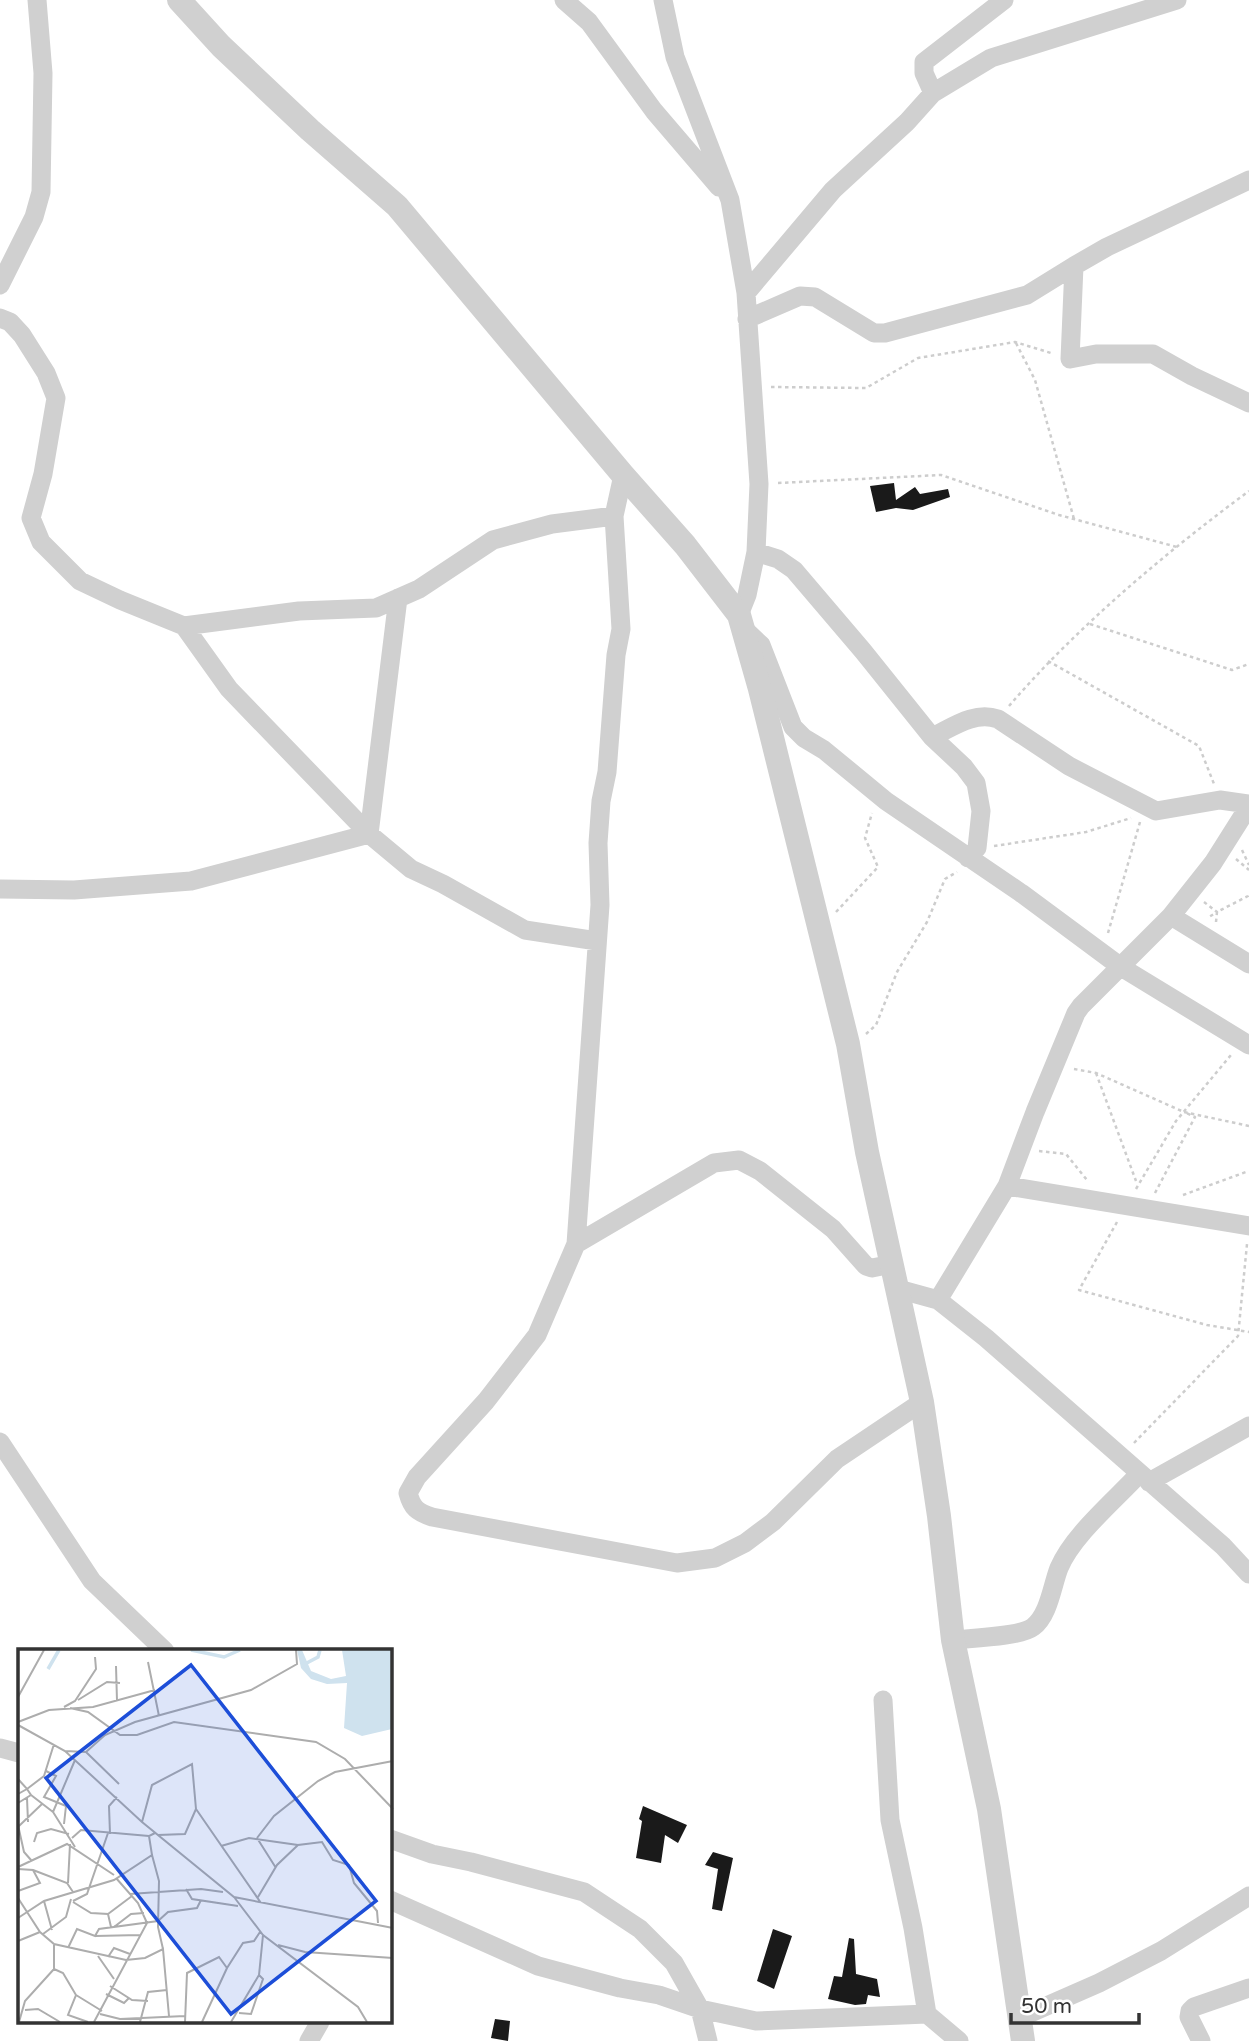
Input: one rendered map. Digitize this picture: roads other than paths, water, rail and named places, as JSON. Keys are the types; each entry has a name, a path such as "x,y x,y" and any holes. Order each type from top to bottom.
{"street":[{"path":"0,285 34,217 41,192 43,73 37,0"},
{"path":"179,0 221,46 310,130 397,206 685,545 761,645 793,727 877,794 1021,893 1121,967 1246,1043"},
{"path":"564,0 589,22 654,111 730,200"},
{"path":"663,0 675,57 730,200 746,293 759,484 756,552 741,621 849,1051 891,1264 922,1402 953,1640 989,1809 1021,2029 1099,1983 1161,1951 1249,1896"},
{"path":"933,93 924,73 924,62 1004,0"},
{"path":"746,293 833,190 933,93 991,58 1177,0"},
{"path":"747,318 800,296 815,297 874,333 885,333 1027,295 1107,247 1249,180"},
{"path":"1074,266 1070,359 1097,354 1153,354 1249,403"},
{"path":"0,318 10,322 22,335 46,373 56,398 43,474 31,518 41,542 80,580 120,600 184,626 299,611 376,608 440,576 493,540 552,524 614,516"},
{"path":"623,475 614,516 621,629 615,655 607,772 601,802 598,844 600,905 576,1244 537,1335 486,1401 417,1477 408,1493 411,1506 420,1513 677,1563 715,1558 745,1543 773,1522 836,1459 922,1402"},
{"path":"756,552 778,559 794,570 932,737 964,767 976,783 981,811 969,858"},
{"path":"369,834 398,598"},
{"path":"184,626 229,689 369,834 411,869 525,930 597,941"},
{"path":"932,737 974,717 986,715 998,719 1069,766 1149,813 1220,800 1249,805 1213,863 1171,916 1081,1006 1054,1066 1007,1186 938,1300"},
{"path":"0,889 74,890 191,881 369,834"},
{"path":"1171,916 1249,964"},
{"path":"576,1244 714,1163 739,1160 760,1171 834,1229 866,1266 872,1268 891,1264"},
{"path":"1007,1186 1249,1226"},
{"path":"898,1289 938,1300 986,1338 1223,1546 1249,1574"},
{"path":"953,1640 1012,1634 1032,1627 1044,1610 1060,1566 1070,1549 1144,1478 1249,1426"},
{"path":"0,1441 92,1581 163,1649"},
{"path":"883,1700 890,1820 913,1928 927,2014 959,2041"},
{"path":"0,1748 18,1753"},
{"path":"392,1840 432,1854 471,1861 584,1892 640,1928 674,1963 700,2010 708,2041"},
{"path":"392,1901 538,1966 659,1995 700,2010 756,2021 927,2014"},
{"path":"1201,2041 1189,2017 1190,2011 1194,2007 1249,1988"},
{"path":"309,2041 319,2024"}]}
